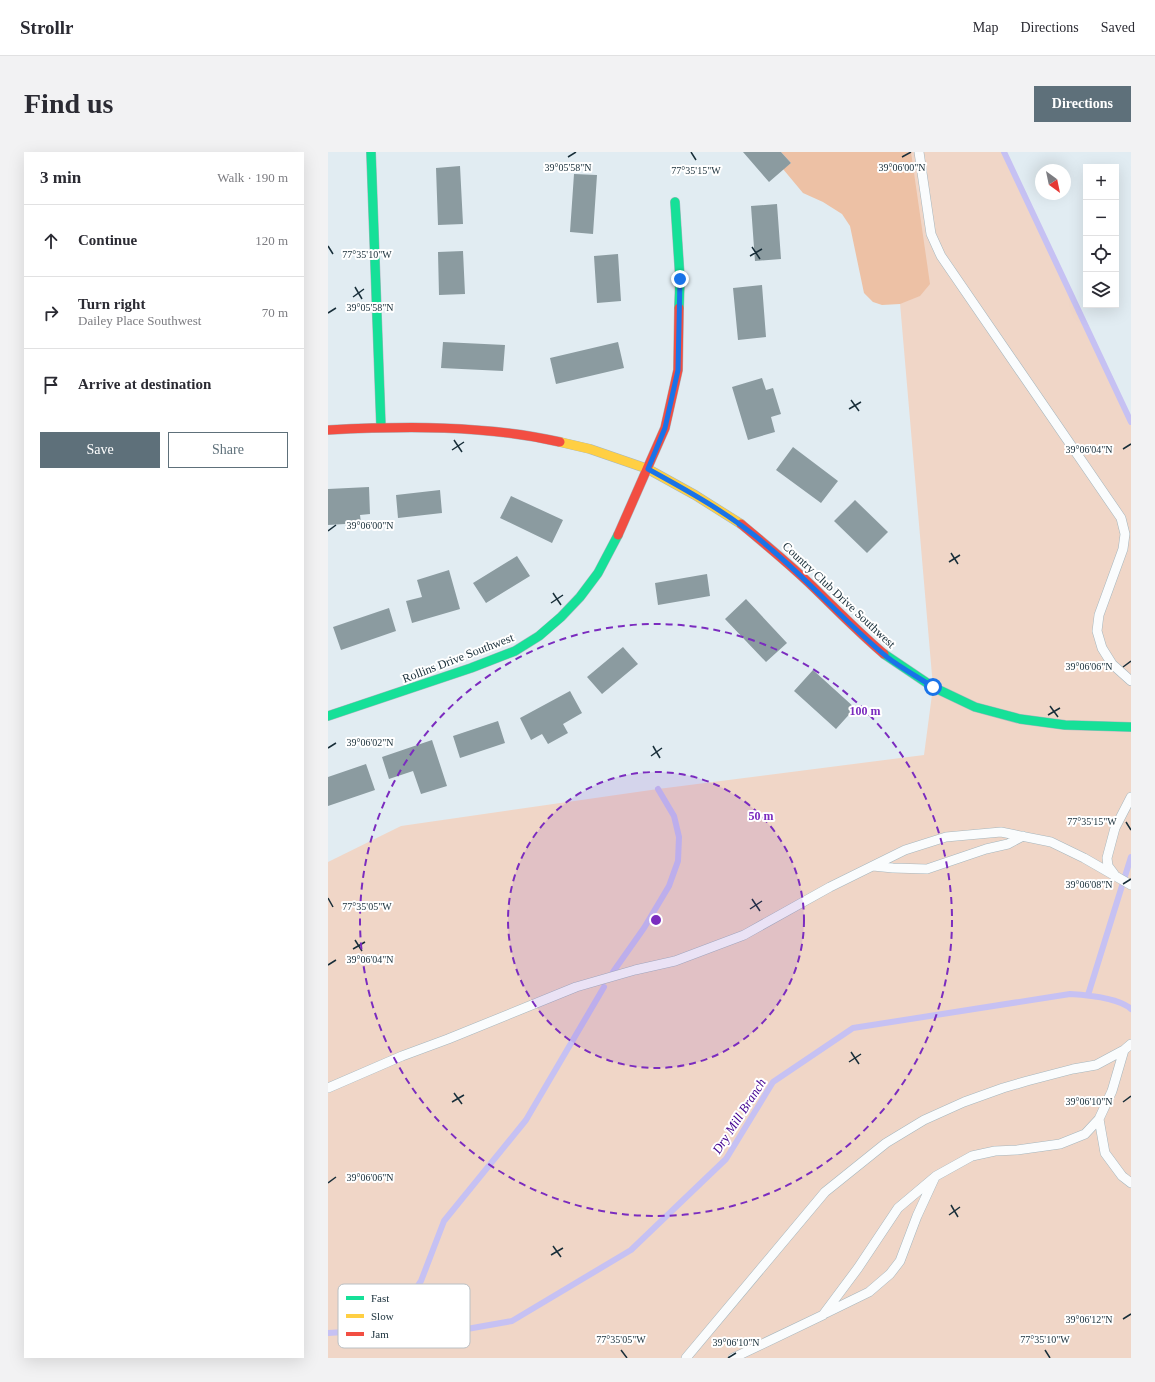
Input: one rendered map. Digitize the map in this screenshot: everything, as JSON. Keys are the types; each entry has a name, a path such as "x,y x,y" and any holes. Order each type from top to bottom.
{"street":[{"path":"371,152 381,427"},
{"name":"Rollins Drive Southwest","path":"328,716 471,668 515,651 539,636 565,612 580,597 598,573 622,527 665,428 678,370 680,279 675,202"},
{"name":"Country Club Drive Southwest","path":"328,430 381,427 497,431 546,439 590,449 648,469 696,495 737,521 772,549 808,582 853,627 889,658 933,687 976,707 1020,719 1065,724 1131,726"}],"lane":[{"path":"919,152 931,234 941,256 1047,413 1121,518 1124,534 1123,549 1099,615 1097,630 1102,648 1112,664 1131,681"},
{"path":"1116,877 1108,866 1106,858 1114,828 1131,797"},
{"path":"328,1088 402,1056 576,987 635,970 675,961 744,935 830,887 905,850 946,838 1001,832 1051,842 1084,858 1131,885"},
{"path":"872,866 927,869 986,849 1008,844 1023,836"},
{"path":"823,1315 858,1268 898,1208 936,1176 972,1156 995,1150 1016,1150 1060,1144 1084,1134 1099,1119 1112,1091 1128,1047"},
{"path":"686,1358 825,1192 886,1142 924,1120 964,1102 1027,1081 1073,1069 1096,1065 1128,1047"},
{"path":"1099,1119 1105,1153 1122,1176 1131,1183"},
{"path":"734,1358 869,1292 890,1274 900,1261 936,1176"}],"shaded area":[{"path":"781,152 911,152 930,284 920,296 900,304 882,305 873,302 864,293 850,226 842,214 823,202 803,193 783,169 791,163"},
{"path":"887,152 1004,152 1131,422 1131,1358 328,1358 328,862 401,826 658,789 924,755 933,687"}],"building":[{"path":"743,152 781,152 791,163 769,182"},
{"path":"460,166 463,224 438,225 436,168"},
{"path":"574,174 597,175 593,234 570,232"},
{"path":"777,204 781,259 755,261 751,206"},
{"path":"463,251 465,294 439,295 438,252"},
{"path":"618,254 621,301 597,303 594,256"},
{"path":"762,285 766,337 738,340 733,288"},
{"path":"443,342 505,345 503,371 441,368"},
{"path":"618,342 624,368 556,384 550,358"},
{"path":"762,378 766,390 773,388 781,414 771,417 775,432 748,440 732,387"},
{"path":"793,447 838,481 821,503 776,470"},
{"path":"369,487 370,514 360,515 361,523 328,525 328,489"},
{"path":"440,490 442,513 398,518 396,495"},
{"path":"511,496 563,520 552,543 500,518"},
{"path":"855,500 888,532 867,553 834,521"},
{"path":"517,556 530,576 486,603 473,583"},
{"path":"449,570 460,609 412,623 406,601 422,597 417,580"},
{"path":"707,574 710,596 658,605 655,583"},
{"path":"746,599 787,643 766,662 725,619"},
{"path":"389,608 396,631 341,650 333,627"},
{"path":"623,647 638,664 602,694 587,677"},
{"path":"813,670 855,708 836,729 794,691"},
{"path":"570,691 582,713 563,724 568,733 548,744 542,734 531,740 520,718"},
{"path":"498,721 505,743 460,758 453,736"},
{"path":"432,740 447,786 421,794 413,771 389,779 382,757"},
{"path":"366,764 375,790 328,806 328,777"}],"waterway":[{"path":"1004,152 1131,422"},
{"path":"613,972 644,928 669,886 678,861 679,837 674,816 658,789"},
{"path":"1088,995 1131,857"},
{"path":"419,1284 444,1221 526,1120 604,987"},
{"name":"Dry Mill Branch","path":"470,1328 512,1321 631,1250 726,1159 773,1082 853,1028 1070,994 1093,996 1111,1000 1126,1005 1131,1009"},
{"name":"Dry Mill Branch","path":"328,1333 338,1332"}],"traffic: fast":[{"path":"371,152 381,427"},
{"path":"675,202 680,279 679,308"},
{"path":"328,716 471,668 515,651 539,636 561,617 580,597 598,573 618,535"},
{"path":"884,654 933,687 975,707 1020,719 1065,725 1131,727"}],"traffic: slow":[{"path":"560,442 590,449 648,469 695,495 741,524"}],"traffic: jam":[{"path":"618,535 665,428 678,370 679,308"},
{"path":"328,430 444,428 503,432 560,442"},
{"path":"741,524 800,575 884,654"}],"route":[{"path":"680,279 678,370 665,428 648,469 696,495 737,521 772,549 808,582 853,627 889,658 933,687"}]}
